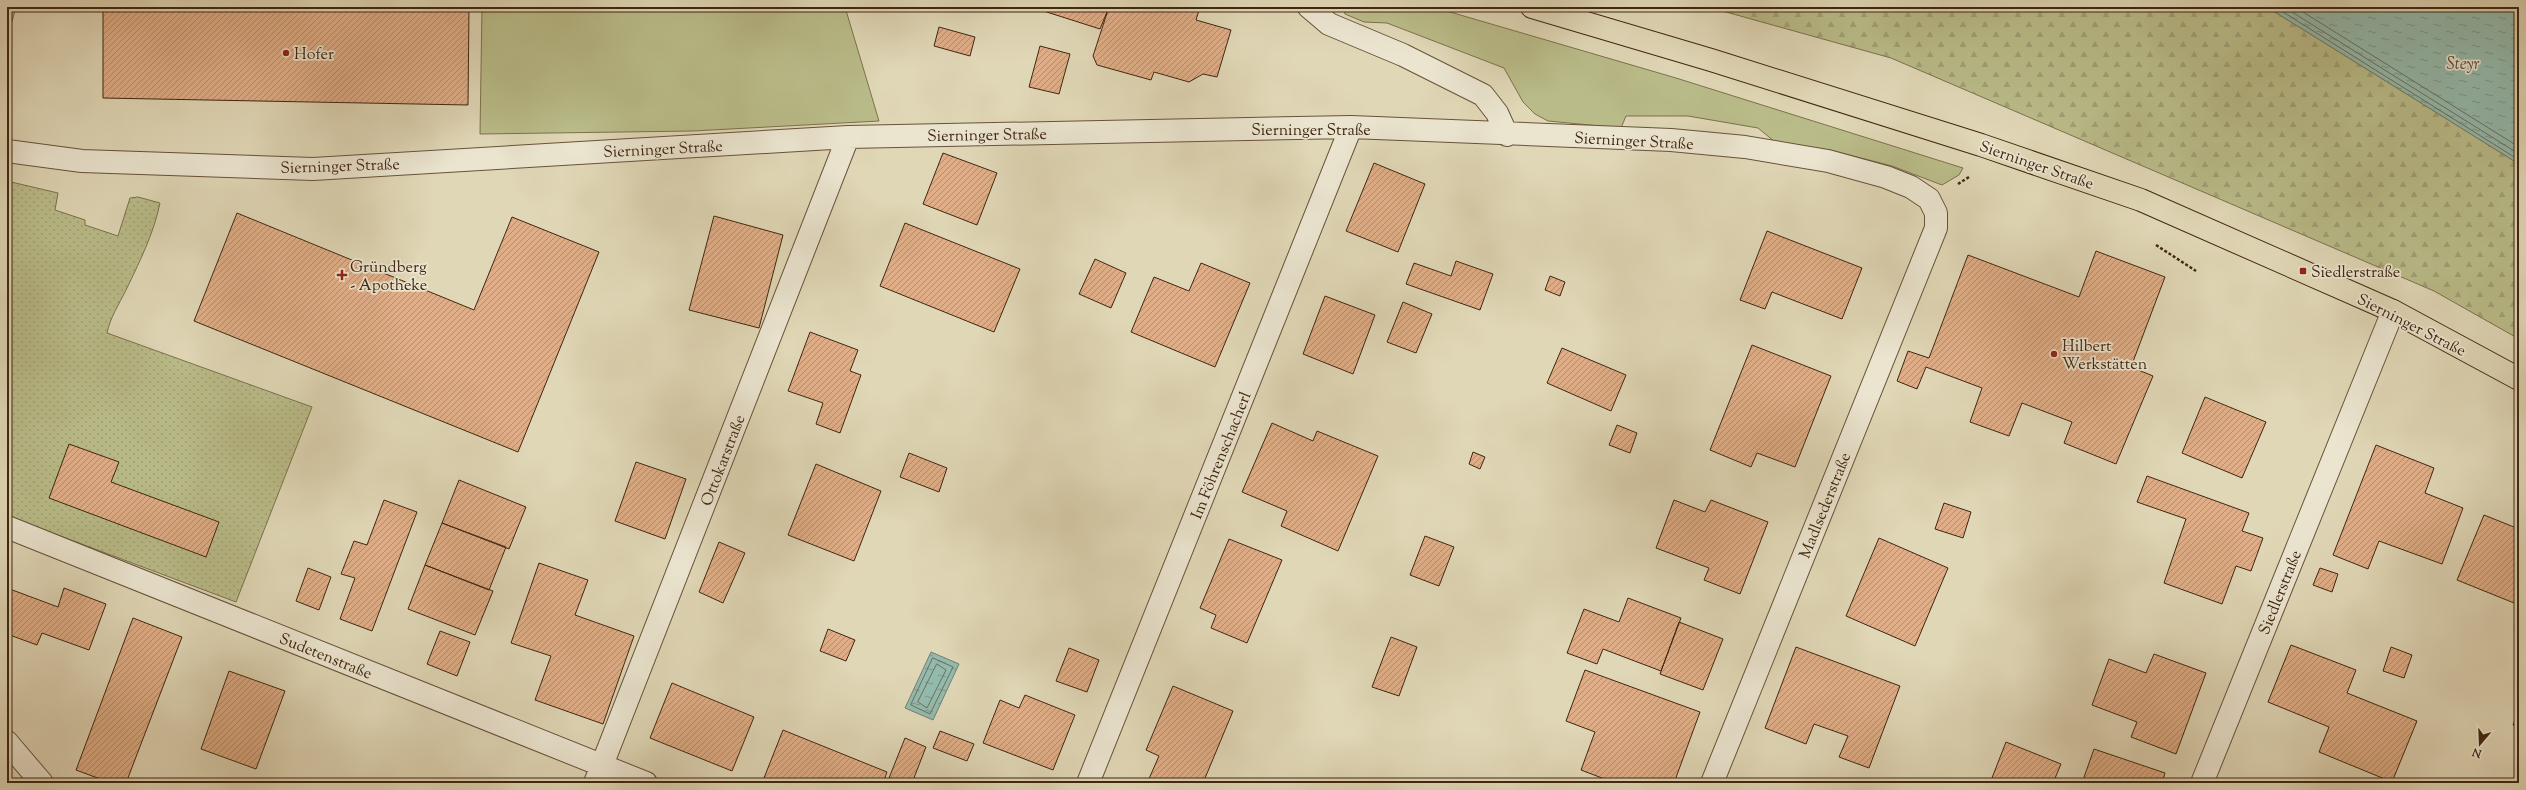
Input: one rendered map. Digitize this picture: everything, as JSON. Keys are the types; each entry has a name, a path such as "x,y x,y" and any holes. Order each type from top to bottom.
{"main road":[{"name":"Sierninger Straße","path":"1532,7 1711,60 1966,140 2141,200 2393,311 2519,379"}],"street":[{"path":"1310,7 1330,24 1403,55 1483,95 1497,113 1507,135"},
{"name":"Sierninger Straße","path":"7,151 82,161 313,169 848,137 1351,127 1507,135 1671,140 1745,147 1828,161 1886,177 1911,187 1929,199"},
{"name":"Im Föhrenschacherl","path":"1088,783 1351,127"},
{"name":"Ottokarstraße","path":"599,774 848,137"},
{"name":"Madlsederstraße","path":"1712,783 1936,228 1936,213 1929,199"},
{"name":"Siedlerstraße","path":"2202,783 2393,311"},
{"name":"Sudetenstraße","path":"7,526 599,774 646,783"},
{"path":"7,742 42,783"}],"path":[{"path":"1929,199 1944,193 1971,175"},
{"path":"2154,243 2196,270"}],"green space":[{"path":"7,7 16,7 7,39"},
{"path":"482,7 845,7 879,121 693,131 480,134"},
{"path":"1433,7 1676,78 1963,168 1959,175 1942,185 1892,166 1830,150 1775,142 1758,128 1688,116 1626,116 1621,128 1548,121 1535,114 1523,102 1504,68 1387,23 1364,22 1345,14 1344,8"},
{"path":"1708,7 2267,7 2519,164 2519,339 2434,291 1891,58"},
{"path":"7,181 58,193 55,210 85,220 85,225 118,236 130,198 138,197 160,203 146,248 112,316 107,333 312,407 236,602 7,516"}],"water":[{"name":"Steyr","path":"2267,7 2519,7 2519,164"},
{"path":"931,652 959,664 933,720 905,708"}],"building":[{"name":"Hofer","path":"103,7 469,7 468,105 103,98"},
{"path":"1031,7 1109,7 1100,29"},
{"path":"1109,7 1200,7 1196,20 1231,30 1217,77 1203,74 1189,82 1154,72 1151,80 1097,65 1093,56"},
{"path":"939,27 975,37 970,56 934,46"},
{"path":"1040,46 1070,54 1059,94 1029,87"},
{"path":"943,153 997,173 977,225 923,204"},
{"path":"1374,163 1425,184 1398,252 1346,231"},
{"path":"237,213 474,310 512,217 599,252 518,452 194,321"},
{"path":"714,216 783,235 759,328 689,310"},
{"path":"905,223 1020,269 994,332 880,286"},
{"path":"1767,231 1862,268 1842,319 1772,292 1765,309 1740,300"},
{"path":"2096,251 2165,277 2131,367 2153,376 2116,464 2064,443 2072,422 2022,403 2009,436 1970,422 1982,388 1926,367 1917,389 1897,381 1908,351 1929,358 1968,255 2079,297"},
{"path":"1095,259 1126,273 1111,308 1079,294"},
{"path":"1456,261 1493,274 1480,310 1406,284 1414,263 1451,276"},
{"path":"1201,263 1250,283 1215,367 1131,332 1154,277 1189,291"},
{"path":"1550,276 1565,282 1560,296 1545,290"},
{"path":"1325,296 1375,315 1353,374 1303,354"},
{"path":"1403,302 1432,314 1416,353 1387,342"},
{"path":"810,332 858,350 850,371 861,375 840,433 816,424 823,403 788,391"},
{"path":"1752,345 1831,376 1795,467 1757,453 1751,467 1710,450"},
{"path":"1562,348 1626,375 1611,411 1547,383"},
{"path":"7,379 11,380 7,393"},
{"path":"2205,397 2266,422 2242,478 2182,453"},
{"path":"1272,423 1313,441 1317,431 1378,456 1338,551 1281,526 1287,511 1242,492"},
{"path":"1617,425 1637,433 1630,453 1609,445"},
{"path":"69,444 119,462 111,482 219,522 206,557 49,498"},
{"path":"2376,445 2434,468 2425,493 2463,508 2442,564 2379,541 2368,569 2333,555"},
{"path":"1473,452 1485,457 1480,469 1469,464"},
{"path":"909,453 947,468 939,492 900,477"},
{"path":"636,462 686,479 665,539 615,521"},
{"path":"816,464 881,491 854,561 788,535"},
{"path":"2147,476 2249,513 2242,531 2263,538 2251,571 2236,566 2222,604 2164,583 2186,519 2137,502"},
{"path":"459,480 526,507 509,549 442,523"},
{"path":"384,500 417,512 372,631 340,619 355,578 341,574 354,541 367,545"},
{"path":"1674,500 1705,512 1711,500 1768,522 1740,594 1704,580 1709,568 1656,548"},
{"path":"1944,503 1971,512 1963,538 1935,529"},
{"path":"2484,515 2519,529 2519,605 2457,580"},
{"path":"442,523 506,547 489,590 425,565"},
{"path":"1425,536 1454,547 1439,586 1410,575"},
{"path":"1879,538 1948,568 1915,646 1846,616"},
{"path":"1229,539 1282,560 1247,643 1211,628 1216,615 1200,608"},
{"path":"719,542 745,553 723,603 699,592"},
{"path":"539,563 588,580 575,615 634,636 603,724 535,700 551,656 511,643"},
{"path":"425,565 493,591 475,635 408,609"},
{"path":"308,568 331,577 319,610 296,601"},
{"path":"2320,568 2338,574 2332,592 2313,585"},
{"path":"7,588 58,607 64,588 106,604 89,650 42,633 37,645 7,634"},
{"path":"1628,598 1681,618 1661,671 1603,649 1597,664 1567,653 1584,609 1619,622"},
{"path":"133,618 182,637 126,783 111,783 76,770"},
{"path":"1679,622 1723,639 1703,690 1660,674"},
{"path":"828,629 855,640 846,661 820,651"},
{"path":"440,631 470,642 457,676 427,664"},
{"path":"1391,637 1417,647 1399,696 1372,687"},
{"path":"2291,645 2356,670 2347,693 2417,721 2392,782 2319,752 2329,727 2268,702"},
{"path":"1796,647 1900,686 1869,768 1839,757 1848,736 1814,724 1806,744 1765,728"},
{"path":"2391,647 2412,655 2404,678 2383,671"},
{"path":"1069,648 1099,660 1087,692 1056,681"},
{"path":"2154,654 2206,673 2176,754 2131,737 2137,722 2092,705 2109,659 2146,673"},
{"path":"1585,670 1700,712 1674,783 1615,783 1581,770 1595,732 1566,721"},
{"path":"229,671 285,691 256,769 201,749"},
{"path":"672,683 754,717 732,771 650,738"},
{"path":"1173,686 1233,711 1203,783 1154,783 1148,781 1159,756 1146,750"},
{"path":"1025,695 1075,715 1053,770 983,743 1000,700 1019,708"},
{"path":"2519,709 2519,727 2513,725"},
{"path":"783,730 887,772 883,783 762,783"},
{"path":"940,731 974,744 967,761 933,748"},
{"path":"905,738 926,747 912,783 901,783 889,778"},
{"path":"2006,742 2061,764 2053,783 1990,783"},
{"path":"2094,749 2165,773 2162,783 2082,783"}],"place":[{"name":"Hofer","path":"286,53"},
{"name":"Siedlerstraße","path":"2303,271"},
{"name":"Gründberg - Apotheke","path":"342,275"},
{"name":"Hilbert Werkstätten","path":"2054,354"}]}
